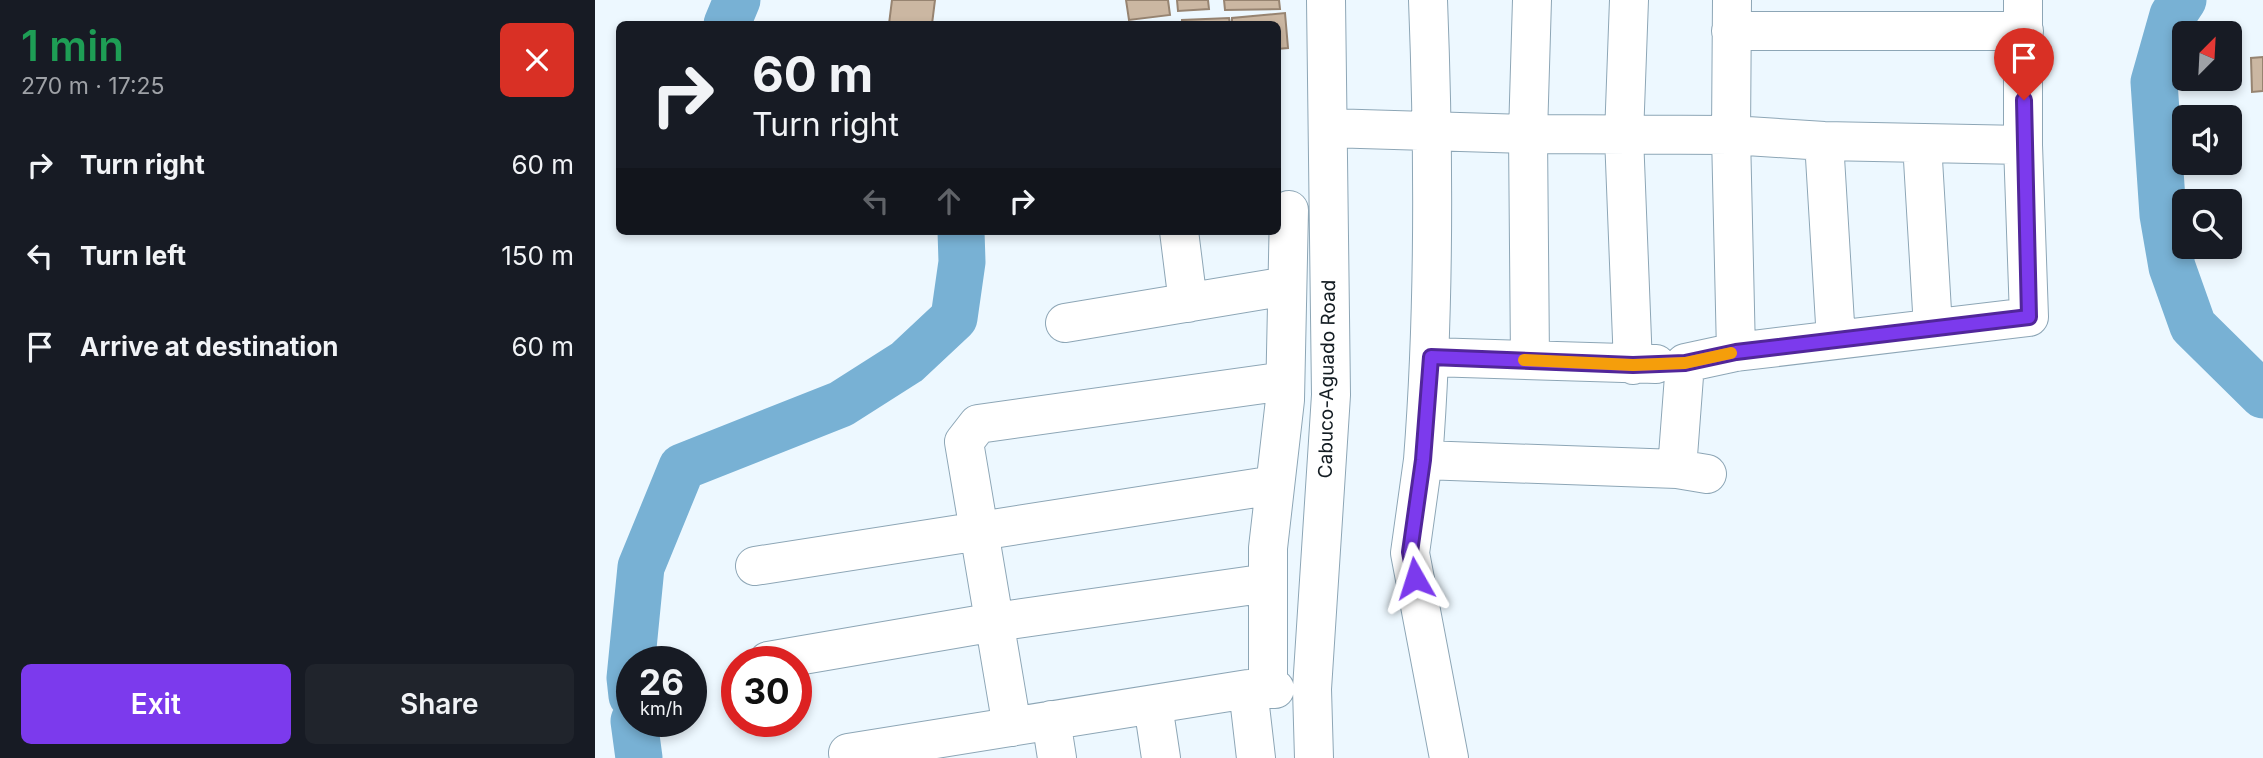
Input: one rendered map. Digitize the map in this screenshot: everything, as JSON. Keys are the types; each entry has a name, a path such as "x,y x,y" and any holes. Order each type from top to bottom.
{"street":[{"name":"Cabuco-Aguado Road","path":"1314,758 1313,689 1331,395 1326,0"},
{"path":"1428,0 1433,132 1431,357 1423,460 1410,552 1450,758"},
{"path":"1530,360 1528,134 1532,0"},
{"path":"1629,0 1624,136 1633,365"},
{"path":"1431,357 1633,365 1685,363 1736,352 2029,317 2023,145 2023,16 1732,15 1731,135 1736,352"},
{"path":"1328,128 1624,136 1731,135 1824,141 2023,145"},
{"path":"1824,141 1836,340"},
{"path":"1922,143 1933,328"},
{"path":"1256,758 1268,548 1285,381 1289,211"},
{"path":"1180,235 1188,303"},
{"path":"1065,323 1287,286"},
{"path":"1423,460 1692,472 1685,363"},
{"path":"1012,727 964,442 978,424 1285,381"},
{"path":"755,566 1275,485"},
{"path":"812,653 995,622 1268,583"},
{"path":"848,753 1258,689 1313,689"},
{"path":"1153,705 1161,758"},
{"path":"1051,720 1057,758"}],"building":[{"path":"892,0 935,0 932,21 889,21"},
{"path":"1126,0 1168,0 1170,15 1129,20"},
{"path":"1177,0 1208,0 1209,9 1178,11"},
{"path":"1224,0 1279,0 1280,9 1225,10"},
{"path":"1285,13 1288,48 1281,49 1281,21 1232,21 1232,18"},
{"path":"1229,18 1230,21 1182,21"},
{"path":"2263,57 2263,91 2252,92 2251,58"}],"waterway":[{"path":"728,21 737,0"},
{"path":"2183,0 2173,15 2154,82 2163,215 2172,267 2193,326 2263,395"},
{"path":"633,646 641,567 682,467 841,404 907,362 954,318 962,262 961,235"},
{"path":"636,737 639,758"}],"slow traffic":[{"path":"1524,360 1633,365 1685,363 1731,353"}],"route":[{"path":"1415,578 1410,552 1423,460 1431,357 1633,365 1685,363 1736,352 2029,317 2024,100"}]}
